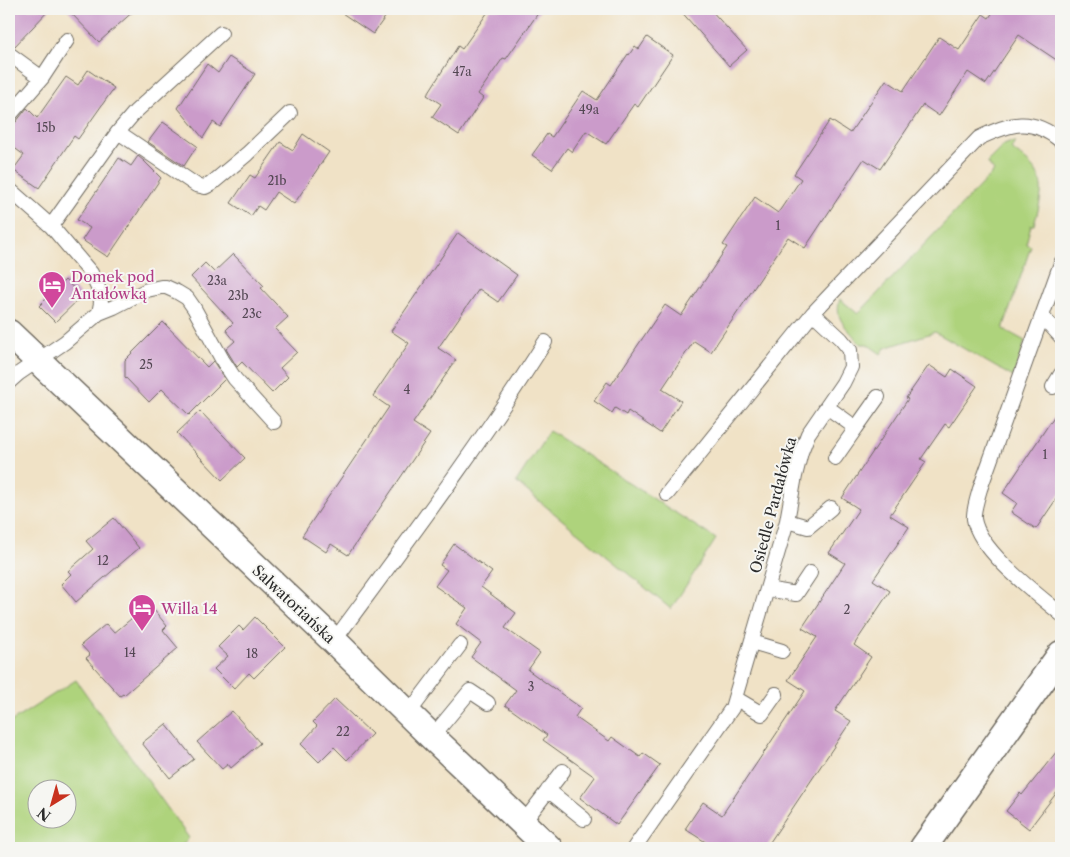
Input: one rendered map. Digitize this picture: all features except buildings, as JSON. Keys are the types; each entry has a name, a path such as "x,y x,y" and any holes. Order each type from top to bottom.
{"street":[{"name":"Salwatoriańska","path":"9,333 549,848"},
{"path":"923,848 1061,654"}],"lane":[{"path":"52,227 50,226 118,132 135,112 221,33"},
{"path":"9,116 42,78 67,40"},
{"path":"9,54 42,78"},
{"path":"118,132 196,185 205,187 246,154 290,114"},
{"path":"667,494 813,313 979,138 999,129 1025,124 1049,131 1061,141"},
{"path":"9,189 52,227 91,274 100,292 101,303 99,313"},
{"path":"1061,263 980,489 974,518 980,534 991,551 1020,580 1061,614"},
{"path":"9,382 83,328 99,313 147,290 161,287 177,292 187,298 235,379 274,422"},
{"name":"Osiedle Pardałówka","path":"634,848 732,708 787,520 800,452 808,434 843,384 851,367 850,350 813,313"},
{"path":"1042,316 1061,321"},
{"path":"1042,316 1061,337"},
{"path":"334,641 479,442 514,392 545,342"},
{"path":"1053,387 1061,374"},
{"path":"835,458 878,397"},
{"path":"827,407 856,428"},
{"path":"787,520 808,527 831,508"},
{"path":"767,589 796,594 810,573"},
{"path":"752,642 782,651"},
{"path":"408,714 460,645"},
{"path":"432,737 470,691 488,703"},
{"path":"735,698 762,714 776,694"},
{"path":"523,823 563,771"},
{"path":"548,790 584,819"}],"green space":[{"path":"1015,143 1011,149 1023,158 1037,173 1041,190 1038,211 1034,225 1031,225 1026,244 1031,246 1003,329 1025,341 1013,377 935,332 885,348 881,354 867,344 860,344 840,319 838,307 840,299 858,314 994,171 987,162 1004,145"},
{"path":"549,431 716,539 671,609 516,482"},
{"path":"76,680 189,838 179,848 9,848 9,723"}],"place":[{"name":"Domek pod Antałówką","path":"52,309"},
{"name":"Willa 14","path":"142,632"}]}
